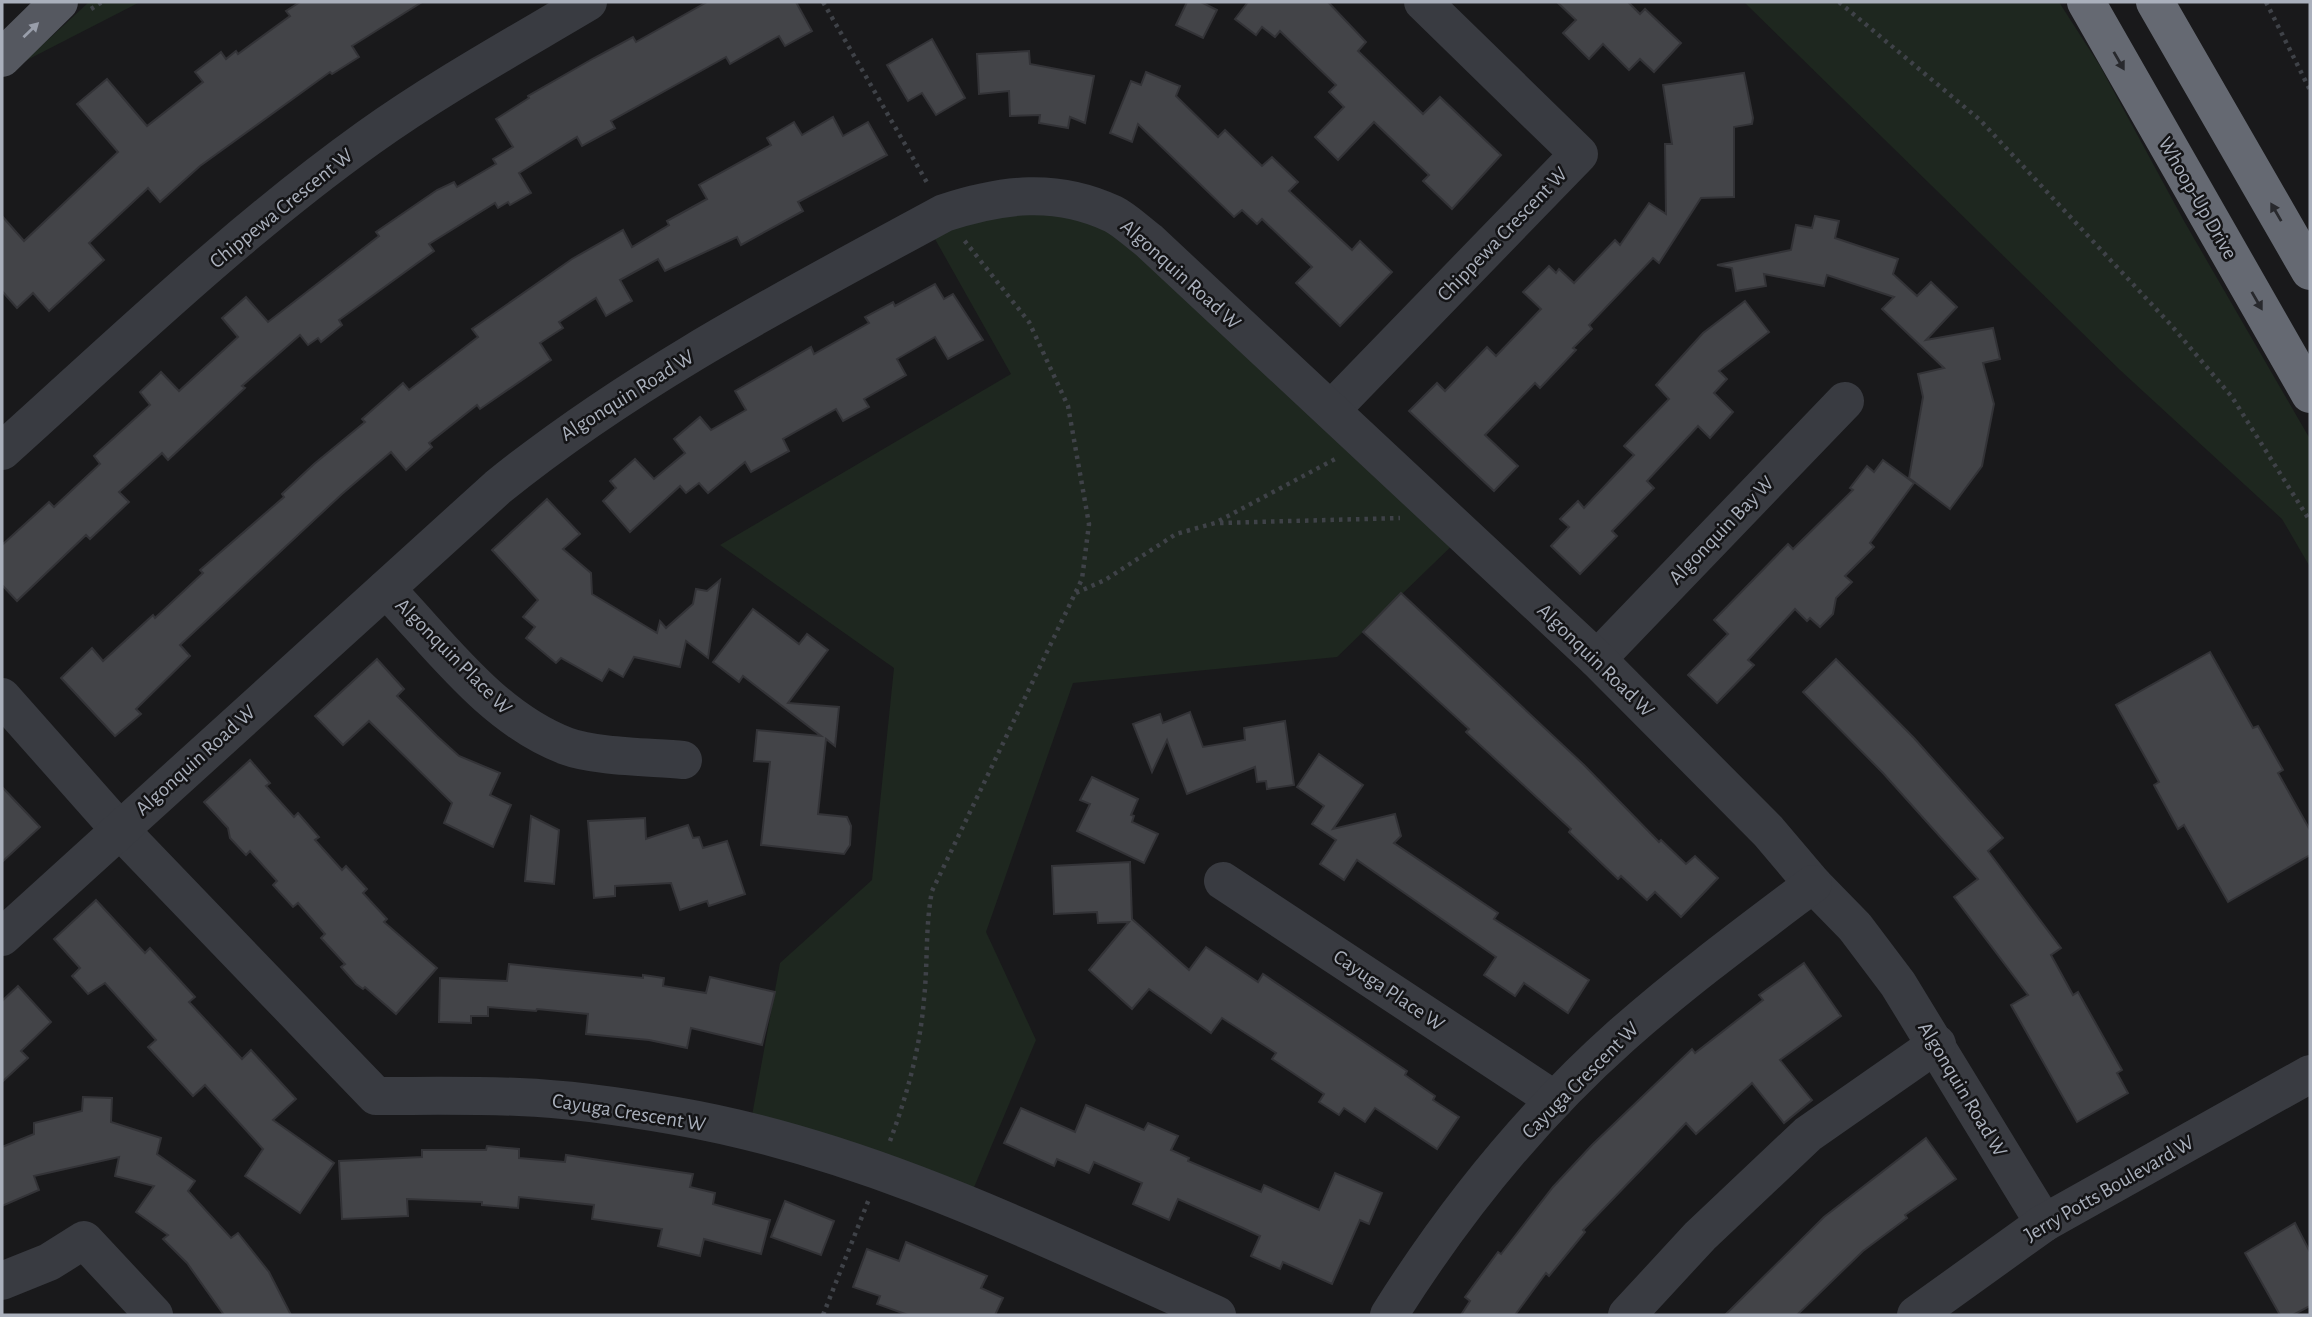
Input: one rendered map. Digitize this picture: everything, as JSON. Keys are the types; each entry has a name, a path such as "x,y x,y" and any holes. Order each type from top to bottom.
{"highway":[{"name":"Whoop-Up Drive","path":"2086,2 2310,394"},
{"path":"2155,2 2310,271"}],"main road":[{"path":"2,58 60,2"}],"street":[{"name":"Chippewa Crescent W","path":"2,452 197,275 335,163 456,80 588,2"},
{"name":"Chippewa Crescent W","path":"1331,410 1579,154 1423,2"},
{"name":"Algonquin Road W","path":"2,937 118,828 498,487 553,443 677,362 944,213 988,199 1034,195 1075,201 1115,215 1148,240 1597,659 1768,831 1813,884 1856,927 1937,1044 2043,1223"},
{"name":"Algonquin Bay W","path":"1597,659 1845,401"},
{"name":"Algonquin Place W","path":"386,589 494,701 531,730 569,747 683,760"},
{"path":"2,697 118,828"},
{"name":"Cayuga Crescent W","path":"118,828 376,1096 519,1097 607,1105 679,1116 810,1147 880,1171 1066,1247 1217,1315"},
{"name":"Cayuga Place W","path":"1223,881 1555,1100"},
{"name":"Cayuga Crescent W","path":"1388,1315 1426,1256 1479,1188 1555,1100 1620,1037 1700,968 1813,884"},
{"path":"1627,1315 1700,1236 1808,1134 1937,1044"},
{"name":"Jerry Potts Boulevard W","path":"1916,1315 2043,1223 2310,1074"},
{"path":"2,1281 49,1262 85,1240 154,1315"}],"path":[{"path":"823,2 944,213 1029,322 1068,406 1089,524 1082,579 932,891 926,922 925,998 916,1056 905,1101 823,1315"},
{"path":"1839,2 1980,120 2171,325 2232,397 2285,477 2310,521"},
{"path":"2266,2 2310,90"},
{"path":"1076,593 1105,580 1175,534 1215,523 1366,443"},
{"path":"1215,523 1444,516"}],"shaded area":[{"path":"89,2 140,2 25,61"},
{"path":"1744,2 2059,2 2100,66 2184,221 2310,439 2310,567 2282,519 2120,370"},
{"path":"1075,201 1464,534 1337,657 1073,683 986,932 1036,1040 967,1204 749,1132 780,963 872,880 894,668 720,545 1011,374 926,223"}],"building":[{"path":"300,2 422,2 352,46 359,57 332,74 330,72 200,166 160,202 148,188 89,243 104,260 49,311 33,293 17,308 2,291 2,216 24,241 118,152 77,104 107,79 147,126 203,82 195,72 221,52 226,59 236,51 238,54 290,16 286,11"},
{"path":"707,2 796,2 812,31 785,46 779,36 730,64 726,57 611,121 615,128 582,146 577,137 519,173 531,193 510,205 508,202 498,208 495,203 429,244 434,251 339,320 342,325 321,342 318,338 308,345 300,335 242,386 245,388 168,460 162,453 119,492 129,502 90,539 86,535 17,601 2,585 2,545 49,502 54,507 100,464 94,456 150,405 140,392 161,372 179,391 238,337 222,318 246,297 268,322 379,236 376,232 437,190 454,182 457,187 496,164 493,159 513,147 496,119 529,98 528,96 594,58 633,37 636,42"},
{"path":"1187,2 1201,2 1217,10 1203,38 1176,25"},
{"path":"1248,2 1328,2 1366,42 1358,51 1423,114 1440,97 1501,155 1452,209 1423,181 1429,175 1374,122 1338,160 1315,137 1344,107 1329,92 1336,85 1280,31 1275,37 1262,27 1256,35 1235,19"},
{"path":"1557,2 1628,2 1640,14 1645,9 1681,43 1654,72 1640,59 1629,70 1603,44 1589,59 1563,33 1576,20"},
{"path":"932,39 965,98 936,115 922,93 908,101 887,65"},
{"path":"1029,51 1030,64 1094,76 1085,123 1070,117 1068,128 1039,123 1040,115 1010,116 1009,91 979,94 977,54"},
{"path":"1146,72 1180,86 1176,96 1218,137 1225,130 1262,166 1272,157 1298,182 1289,191 1352,250 1360,241 1392,272 1340,326 1296,283 1312,267 1262,219 1257,224 1242,210 1234,217 1138,124 1132,142 1110,133 1131,81 1141,85"},
{"path":"1744,73 1753,118 1752,124 1734,127 1734,197 1701,198 1659,263 1653,258 1589,325 1592,329 1573,348 1576,350 1540,388 1535,383 1485,435 1518,466 1494,491 1409,411 1437,383 1445,391 1487,347 1496,356 1541,309 1523,292 1549,266 1556,273 1559,269 1574,283 1615,240 1620,245 1649,203 1666,214 1665,144 1672,144 1663,85"},
{"path":"833,117 843,136 868,122 887,155 798,202 803,211 741,245 737,237 665,271 658,259 620,280 632,301 606,316 596,298 559,322 563,328 540,343 551,360 480,409 477,405 429,443 432,447 406,470 391,452 342,494 180,645 190,656 136,709 141,714 115,736 61,678 92,648 103,661 153,615 155,618 203,573 200,570 284,497 282,494 365,422 362,419 403,383 409,390 478,337 472,329 572,259 623,230 632,247 669,225 667,221 707,199 699,185 771,145 767,138 794,122 802,135"},
{"path":"1815,216 1839,221 1835,238 1898,259 1893,274 1917,296 1931,282 1957,307 1926,340 1993,328 2000,359 1983,363 1994,404 1982,466 1950,509 1909,478 1923,397 1918,374 1944,368 1882,309 1894,297 1827,275 1824,286 1764,274 1766,286 1736,291 1732,268 1717,265 1791,250 1796,225 1812,228"},
{"path":"935,284 944,299 953,294 983,340 948,359 935,337 897,359 906,375 864,399 869,407 843,421 836,409 783,439 789,451 751,472 745,462 708,493 699,483 686,493 680,486 630,532 603,501 616,488 610,481 635,459 654,479 685,453 674,439 700,417 711,430 746,410 735,391 811,347 814,354 869,323 865,317 893,302 895,306"},
{"path":"1745,301 1769,332 1719,371 1727,379 1714,393 1733,412 1710,438 1698,426 1647,481 1654,488 1612,531 1617,536 1580,574 1551,546 1569,527 1560,519 1578,501 1584,508 1634,455 1624,446 1669,399 1656,385 1703,333"},
{"path":"1883,460 1914,483 1870,543 1874,547 1845,576 1852,582 1836,598 1833,614 1820,627 1810,618 1807,621 1795,609 1748,660 1754,665 1717,703 1688,675 1728,634 1714,620 1788,544 1793,549 1853,490 1850,488 1867,466 1874,472"},
{"path":"547,499 580,534 563,549 591,573 592,594 657,633 660,621 666,628 693,604 696,589 707,591 720,580 708,658 686,641 680,667 634,657 623,677 609,669 602,681 561,658 556,663 526,638 535,627 523,617 538,600 492,550"},
{"path":"1401,593 1584,765 1659,842 1661,840 1686,864 1695,856 1718,878 1681,917 1655,892 1647,900 1621,876 1618,879 1569,832 1571,829 1466,732 1469,729 1363,632"},
{"path":"753,609 799,644 807,634 828,650 788,703 839,707 835,746 826,739 818,814 847,817 851,826 850,845 844,854 761,845 770,762 754,761 757,730 821,736 743,676 739,682 713,662"},
{"path":"2210,652 2253,728 2258,726 2283,770 2278,773 2310,830 2310,855 2228,902 2184,825 2178,829 2154,785 2159,782 2116,705"},
{"path":"377,659 404,689 397,696 437,736 459,756 500,773 490,795 511,805 493,847 444,823 452,803 369,721 343,745 315,716"},
{"path":"1836,659 1914,738 2003,838 1988,851 2061,948 2051,955 2073,995 2078,992 2122,1070 2117,1073 2128,1093 2077,1122 2011,1005 2028,995 1954,897 1978,879 1883,773 1803,692"},
{"path":"1190,712 1203,747 1245,740 1244,728 1285,721 1294,785 1267,789 1266,781 1257,782 1255,767 1187,794 1167,740 1152,772 1133,724 1160,714 1163,723"},
{"path":"1319,754 1363,785 1333,829 1395,814 1401,836 1394,843 1498,913 1494,919 1589,980 1568,1013 1524,983 1515,996 1484,975 1496,957 1357,860 1344,880 1320,864 1336,840 1312,824 1324,806 1297,787"},
{"path":"250,760 270,783 266,786 294,817 298,813 319,837 315,840 342,870 346,866 367,889 363,893 387,919 384,922 437,968 396,1014 365,987 363,989 356,984 341,967 345,964 321,938 325,934 298,903 293,907 273,885 277,881 250,851 246,855 230,838 228,828 204,802"},
{"path":"1092,777 1138,799 1131,815 1134,816 1132,822 1158,834 1144,863 1077,831 1090,804 1080,800"},
{"path":"2,787 40,827 2,862"},
{"path":"531,816 559,830 554,884 525,881"},
{"path":"645,818 646,839 688,825 693,838 699,837 703,848 727,841 745,894 709,906 707,901 680,910 671,883 615,886 615,896 594,898 588,821"},
{"path":"1130,862 1132,919 1189,970 1206,947 1258,982 1263,974 1407,1071 1405,1075 1435,1096 1433,1100 1459,1117 1437,1149 1375,1108 1365,1122 1344,1108 1339,1115 1319,1102 1324,1094 1272,1059 1276,1053 1222,1018 1211,1033 1149,989 1132,1009 1089,970 1129,922 1098,923 1097,912 1054,914 1052,866"},
{"path":"96,900 145,953 150,948 174,974 195,997 189,1002 242,1059 251,1050 296,1099 273,1120 334,1163 300,1213 245,1176 263,1149 205,1085 193,1096 148,1047 156,1040 105,983 88,994 72,976 80,968 54,939"},
{"path":"1804,963 1841,1016 1780,1060 1812,1100 1784,1123 1752,1083 1696,1134 1686,1123 1583,1230 1585,1232 1549,1276 1546,1273 1515,1315 1461,1315 1470,1301 1465,1297 1498,1252 1501,1254 1553,1187 1592,1145 1692,1049 1695,1053 1763,1000 1759,995"},
{"path":"509,964 664,978 663,986 706,993 710,977 775,992 762,1045 691,1028 687,1048 649,1040 586,1034 588,1014 537,1009 488,1007 488,1016 471,1016 471,1023 439,1022 440,978 507,981"},
{"path":"18,986 51,1022 21,1051 28,1058 2,1082 2,1001"},
{"path":"83,1097 112,1098 111,1122 161,1138 157,1154 195,1181 188,1191 231,1238 238,1233 269,1272 291,1315 224,1315 187,1263 163,1239 168,1235 136,1212 154,1186 115,1176 119,1157 34,1176 39,1190 2,1206 2,1147 34,1134 34,1123 82,1111"},
{"path":"1086,1105 1144,1130 1148,1123 1178,1136 1171,1150 1189,1158 1188,1161 1261,1192 1264,1185 1319,1210 1335,1173 1382,1193 1369,1224 1360,1220 1332,1284 1283,1262 1280,1269 1251,1256 1260,1236 1243,1228 1178,1199 1169,1220 1133,1204 1142,1183 1094,1162 1089,1173 1057,1159 1054,1166 1004,1143 1021,1108 1075,1132"},
{"path":"1926,1138 1956,1179 1905,1215 1907,1218 1863,1251 1797,1315 1725,1315 1824,1217"},
{"path":"487,1146 519,1149 519,1158 565,1162 566,1155 693,1174 690,1187 715,1193 713,1204 770,1220 761,1254 704,1239 700,1256 658,1246 662,1229 592,1219 594,1205 519,1197 518,1208 482,1205 482,1202 407,1199 408,1216 342,1219 339,1161 422,1157 422,1150 486,1150"},
{"path":"785,1201 834,1221 821,1255 771,1237"},
{"path":"2295,1223 2310,1252 2310,1306 2293,1315 2280,1315 2245,1253"},
{"path":"906,1242 987,1276 981,1288 1003,1298 995,1315 908,1315 877,1304 880,1296 853,1287 867,1249 899,1261"}]}
